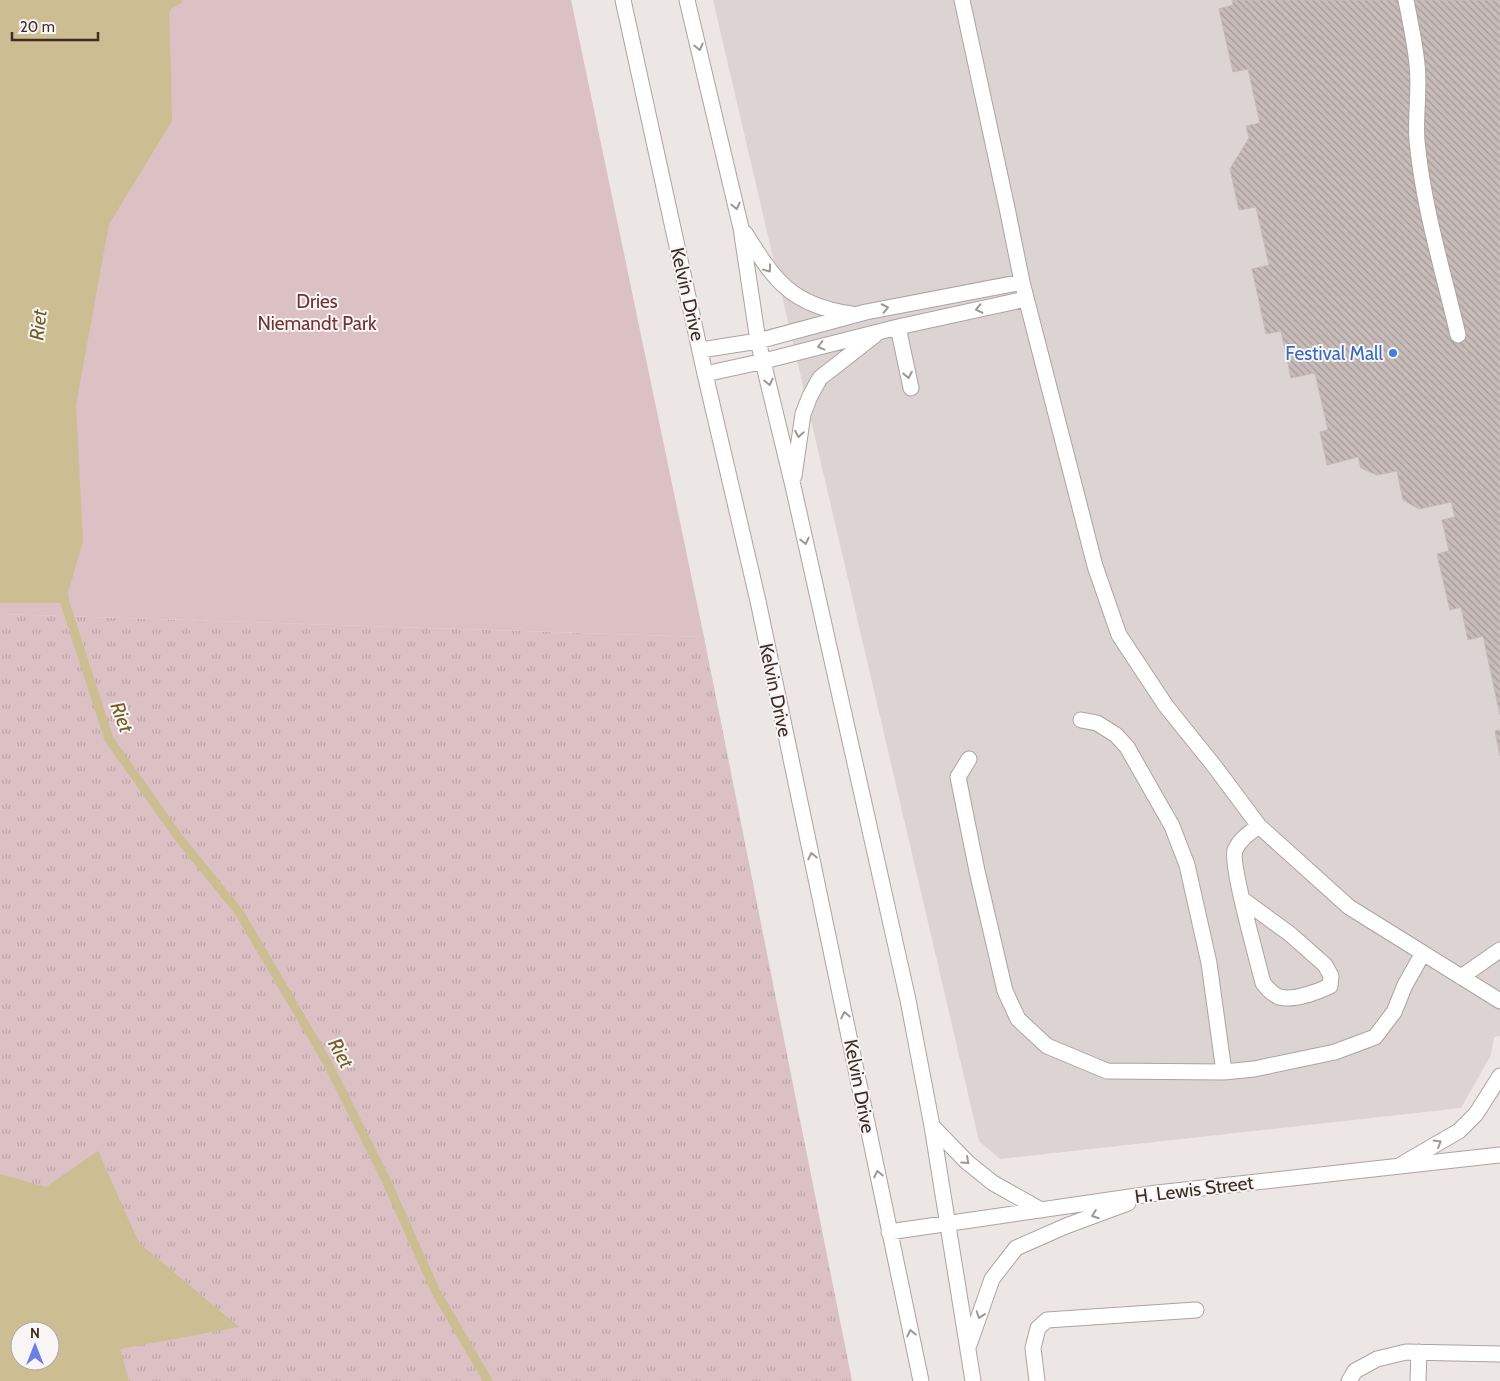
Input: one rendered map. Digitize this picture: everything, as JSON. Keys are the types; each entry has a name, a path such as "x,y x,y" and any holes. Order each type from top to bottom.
{"street":[{"name":"Kelvin Drive","path":"623,0 758,601 921,1381"},
{"path":"687,0 741,228 758,341 793,486 908,1000 932,1126 973,1381"},
{"path":"962,0 1026,299 1095,566 1118,636 1166,706 1216,767 1259,826 1349,907 1500,1002"},
{"path":"1406,0 1418,64 1417,138 1420,167 1458,335"},
{"path":"741,228 768,270 784,287 799,298 824,308 856,314"},
{"path":"701,350 758,341 856,314 1022,282"},
{"path":"706,374 880,331 1026,299"},
{"path":"898,327 910,388"},
{"path":"793,486 803,414 813,390 820,378 880,331"},
{"path":"1081,720 1098,723 1116,735 1127,747 1172,826 1188,865 1209,963 1224,1072"},
{"path":"969,758 958,777 966,822 1005,991 1018,1020 1047,1046 1107,1072 1224,1072 1254,1069 1335,1052 1375,1037 1394,1012 1405,985 1423,953"},
{"path":"1242,899 1290,934 1325,965 1331,976 1330,986 1304,996 1280,997 1270,992 1263,983 1242,899 1235,867 1234,852 1241,839 1259,826"},
{"path":"1460,976 1500,950"},
{"path":"1396,1167 1459,1131 1476,1114 1500,1076"},
{"path":"932,1126 967,1162 987,1178 1041,1210"},
{"name":"H. Lewis Street","path":"889,1232 1157,1193 1500,1155"},
{"path":"969,1347 992,1279 1016,1248 1066,1226 1157,1193"},
{"path":"1037,1381 1033,1348 1038,1328 1047,1320 1196,1310"},
{"path":"1350,1381 1355,1371 1376,1359 1406,1352 1500,1354"},
{"path":"1418,1381 1419,1352"}],"shaded area":[{"path":"713,0 1500,0 1500,1036 1494,1037 1491,1055 1461,1108 1000,1159 979,1141"}],"green space":[{"name":"Dries Niemandt Park","path":"0,0 571,0 704,637 0,614"},
{"path":"0,614 704,637 852,1381 0,1381"}],"water":[{"path":"0,0 169,0 172,121 109,224 76,405 83,541 65,603 0,603"},
{"path":"98,1151 139,1243 239,1327 120,1349 129,1381 0,1381 0,1174 46,1187"}],"building":[{"name":"Festival Mall","path":"1232,0 1500,0 1500,715 1483,636 1468,640 1461,607 1450,610 1437,554 1449,551 1442,520 1455,517 1451,502 1419,509 1403,500 1397,471 1377,475 1361,468 1358,457 1327,465 1320,432 1328,430 1315,373 1291,378 1281,331 1266,334 1252,269 1269,265 1256,207 1239,210 1230,169 1249,138 1246,126 1260,123 1248,69 1233,72 1219,9 1233,5"},
{"path":"1500,730 1500,756 1495,731"}],"waterway":[{"name":"Riet","path":"163,14 169,4 178,0"},
{"name":"Riet","path":"63,592 109,739 179,838 239,912 327,1062 386,1180 435,1290 488,1381"}],"place":[{"name":"Festival Mall","path":"1393,353"}]}
